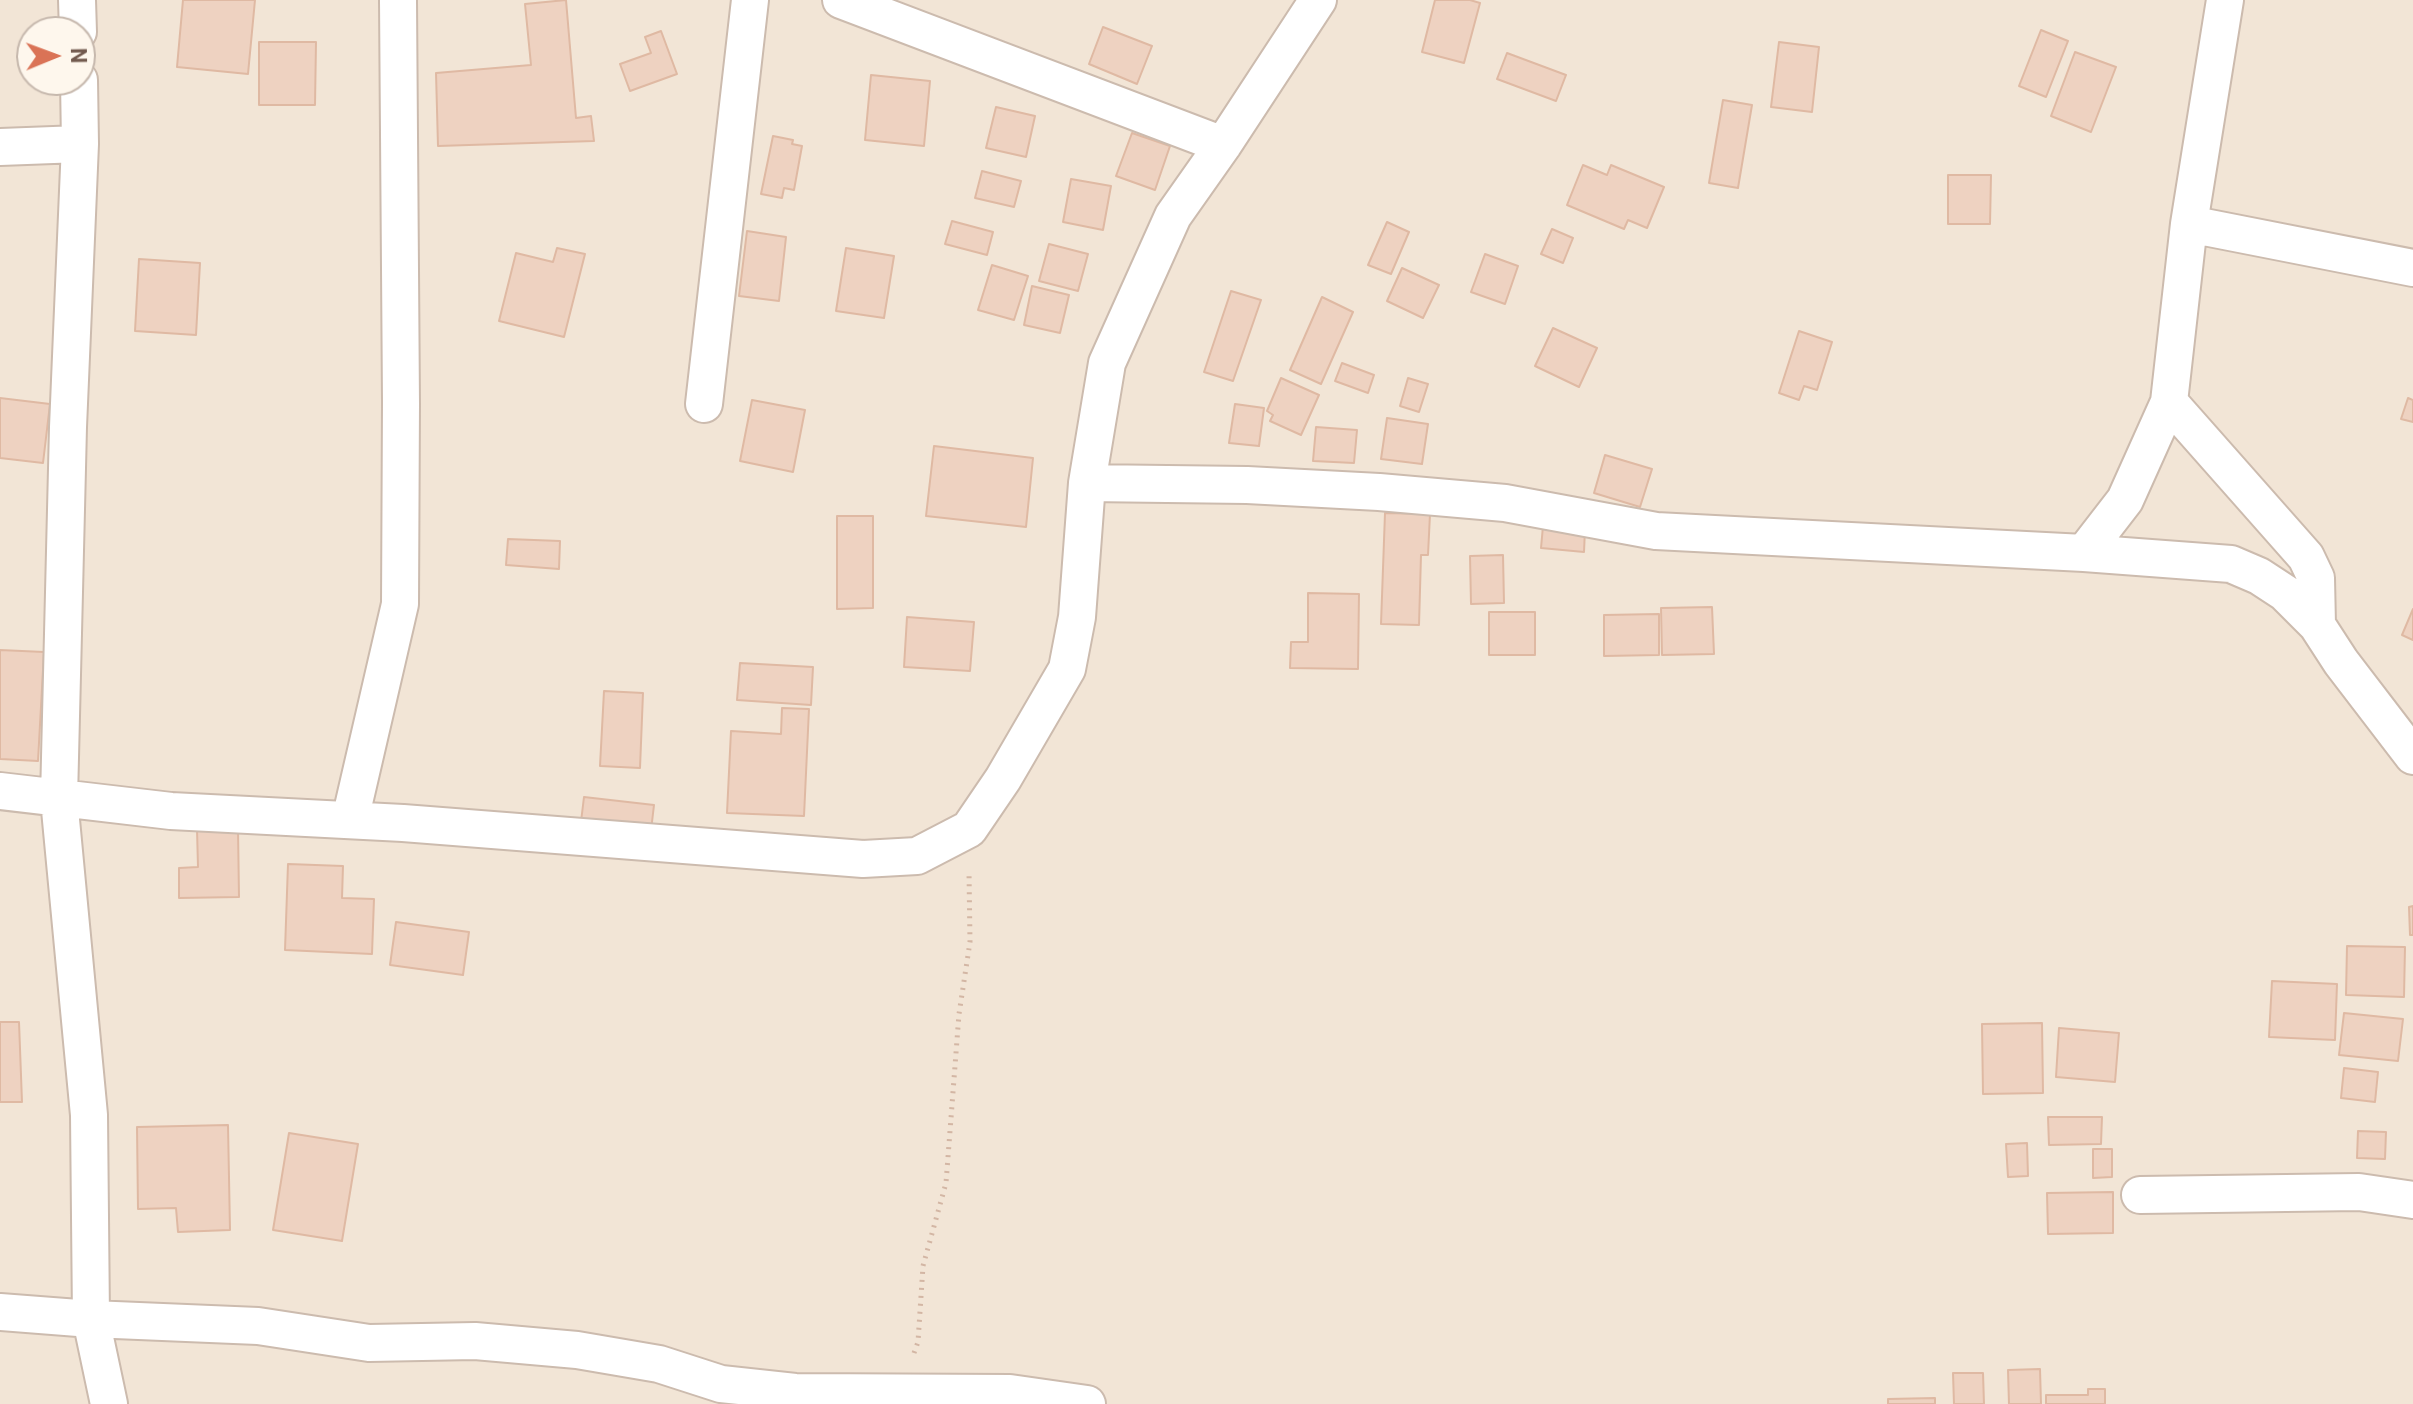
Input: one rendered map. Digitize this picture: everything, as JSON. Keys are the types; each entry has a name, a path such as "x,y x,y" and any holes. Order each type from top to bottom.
{"street":[{"path":"350,820 400,604 398,0"},
{"path":"704,404 750,0"},
{"path":"841,0 1223,145"},
{"path":"0,791 171,811 350,820 863,859 917,856 969,829 1003,779 1067,669 1077,617 1087,483 1107,363 1173,216 1318,0"},
{"path":"2084,553 2125,500 2169,402 2189,224 2225,0"},
{"path":"79,96 59,799 89,1115 91,1319 109,1404"},
{"path":"0,147 80,144"},
{"path":"2189,224 2413,268"},
{"path":"2169,402 2306,557 2316,578 2317,625"},
{"path":"1087,483 1247,485 1379,492 1505,503 1656,531 2084,553 2231,564 2259,576 2285,593 2317,625 2341,662 2413,756"},
{"path":"2140,1195 2359,1192 2413,1200"},
{"path":"0,1312 258,1326 369,1343 475,1341 577,1350 659,1364 721,1384 795,1392 899,1398 1010,1393 1087,1404"}],"path":[{"path":"899,1398 918,1342 923,1266 946,1183 959,1014 970,942 969,829"}],"shaded area":[{"path":"0,0 2413,0 2413,1404 0,1404"}],"building":[{"path":"183,0 255,0 248,74 177,67"},
{"path":"566,0 576,118 591,116 594,141 438,146 436,73 531,65 525,4"},
{"path":"1435,0 1480,3 1464,63 1422,52"},
{"path":"1103,27 1152,46 1137,84 1089,64"},
{"path":"2041,30 2068,41 2046,97 2019,86"},
{"path":"661,31 677,74 630,91 620,64 651,53 645,37"},
{"path":"259,42 316,42 315,105 259,105"},
{"path":"1779,42 1819,47 1812,112 1771,107"},
{"path":"2075,52 2116,67 2091,132 2051,116"},
{"path":"1507,53 1566,75 1556,101 1497,79"},
{"path":"871,75 930,81 924,146 865,140"},
{"path":"1723,100 1752,105 1738,188 1709,183"},
{"path":"996,107 1035,116 1026,157 986,148"},
{"path":"1132,133 1170,146 1155,190 1116,176"},
{"path":"773,136 793,140 792,144 802,146 794,190 784,188 782,198 761,194"},
{"path":"1583,165 1607,175 1611,165 1664,187 1647,228 1628,220 1624,229 1567,205"},
{"path":"982,171 1021,181 1014,207 975,198"},
{"path":"1948,175 1991,175 1990,224 1948,224"},
{"path":"1071,179 1111,186 1103,230 1063,222"},
{"path":"952,221 993,232 987,255 945,244"},
{"path":"1387,222 1409,232 1391,274 1368,265"},
{"path":"1552,229 1573,238 1563,263 1541,254"},
{"path":"747,231 786,237 779,301 739,296"},
{"path":"1049,244 1088,254 1078,291 1039,281"},
{"path":"557,248 585,254 564,337 499,321 516,253 553,262"},
{"path":"846,248 894,256 884,318 836,311"},
{"path":"1485,254 1518,266 1505,304 1471,292"},
{"path":"139,259 200,263 196,335 135,331"},
{"path":"992,265 1028,276 1014,320 978,310"},
{"path":"1402,268 1439,285 1423,318 1387,301"},
{"path":"1032,286 1069,295 1060,333 1024,325"},
{"path":"1231,291 1261,300 1233,381 1204,372"},
{"path":"1322,297 1353,312 1321,384 1290,370"},
{"path":"1553,328 1597,348 1579,387 1535,366"},
{"path":"1799,331 1832,342 1817,390 1804,386 1799,400 1779,393"},
{"path":"1342,363 1374,375 1368,393 1335,381"},
{"path":"1281,378 1319,395 1301,435 1270,421 1273,415 1267,411"},
{"path":"1408,378 1428,384 1419,412 1400,406"},
{"path":"0,398 50,404 43,463 0,458"},
{"path":"2408,398 2413,400 2413,422 2401,419"},
{"path":"752,400 805,410 793,472 740,461"},
{"path":"1235,404 1264,408 1259,446 1229,443"},
{"path":"1387,418 1428,424 1422,464 1381,459"},
{"path":"1316,427 1357,430 1354,463 1313,461"},
{"path":"934,446 1033,458 1026,527 926,516"},
{"path":"1605,455 1652,469 1640,507 1594,493"},
{"path":"1385,513 1430,514 1428,555 1421,555 1419,625 1381,624"},
{"path":"837,516 873,516 873,608 837,609"},
{"path":"1543,526 1585,529 1584,552 1541,548"},
{"path":"508,539 560,541 559,569 506,565"},
{"path":"1503,555 1504,603 1471,604 1470,556"},
{"path":"1308,593 1359,594 1358,669 1290,668 1291,642 1308,642"},
{"path":"1712,607 1714,654 1662,655 1661,608"},
{"path":"2413,609 2413,640 2402,635"},
{"path":"1489,612 1535,612 1535,655 1489,655"},
{"path":"1659,614 1659,655 1604,656 1604,615"},
{"path":"907,617 974,622 970,671 904,667"},
{"path":"0,650 44,652 38,761 0,759"},
{"path":"740,663 813,667 811,705 737,700"},
{"path":"604,691 643,693 640,768 600,766"},
{"path":"782,708 809,709 804,816 727,813 731,731 781,734"},
{"path":"584,797 654,805 650,839 580,830"},
{"path":"238,828 239,897 179,898 179,868 198,867 197,829"},
{"path":"288,864 343,866 342,898 374,899 372,954 285,950"},
{"path":"2413,906 2413,935 2410,935 2409,907"},
{"path":"396,922 469,932 463,975 390,965"},
{"path":"2347,946 2405,947 2404,997 2346,995"},
{"path":"2272,981 2337,984 2335,1040 2269,1037"},
{"path":"2344,1013 2403,1019 2398,1061 2339,1055"},
{"path":"0,1022 19,1022 22,1102 0,1102"},
{"path":"2042,1023 2043,1093 1983,1094 1982,1024"},
{"path":"2059,1028 2119,1033 2115,1082 2056,1077"},
{"path":"2344,1068 2378,1072 2375,1102 2341,1098"},
{"path":"2048,1117 2102,1117 2101,1144 2049,1145"},
{"path":"228,1125 230,1230 178,1232 176,1208 138,1209 137,1127"},
{"path":"2358,1131 2386,1132 2385,1159 2357,1158"},
{"path":"289,1133 358,1144 342,1241 273,1230"},
{"path":"2027,1143 2028,1176 2008,1177 2006,1144"},
{"path":"2093,1149 2112,1149 2112,1177 2093,1178"},
{"path":"2113,1192 2113,1233 2048,1234 2047,1193"},
{"path":"2040,1369 2041,1404 2009,1404 2008,1370"},
{"path":"1953,1373 1983,1373 1984,1404 1954,1404"},
{"path":"2088,1389 2105,1389 2105,1404 2046,1404 2046,1395 2088,1395"},
{"path":"1935,1398 1935,1404 1888,1404 1888,1399"}]}
